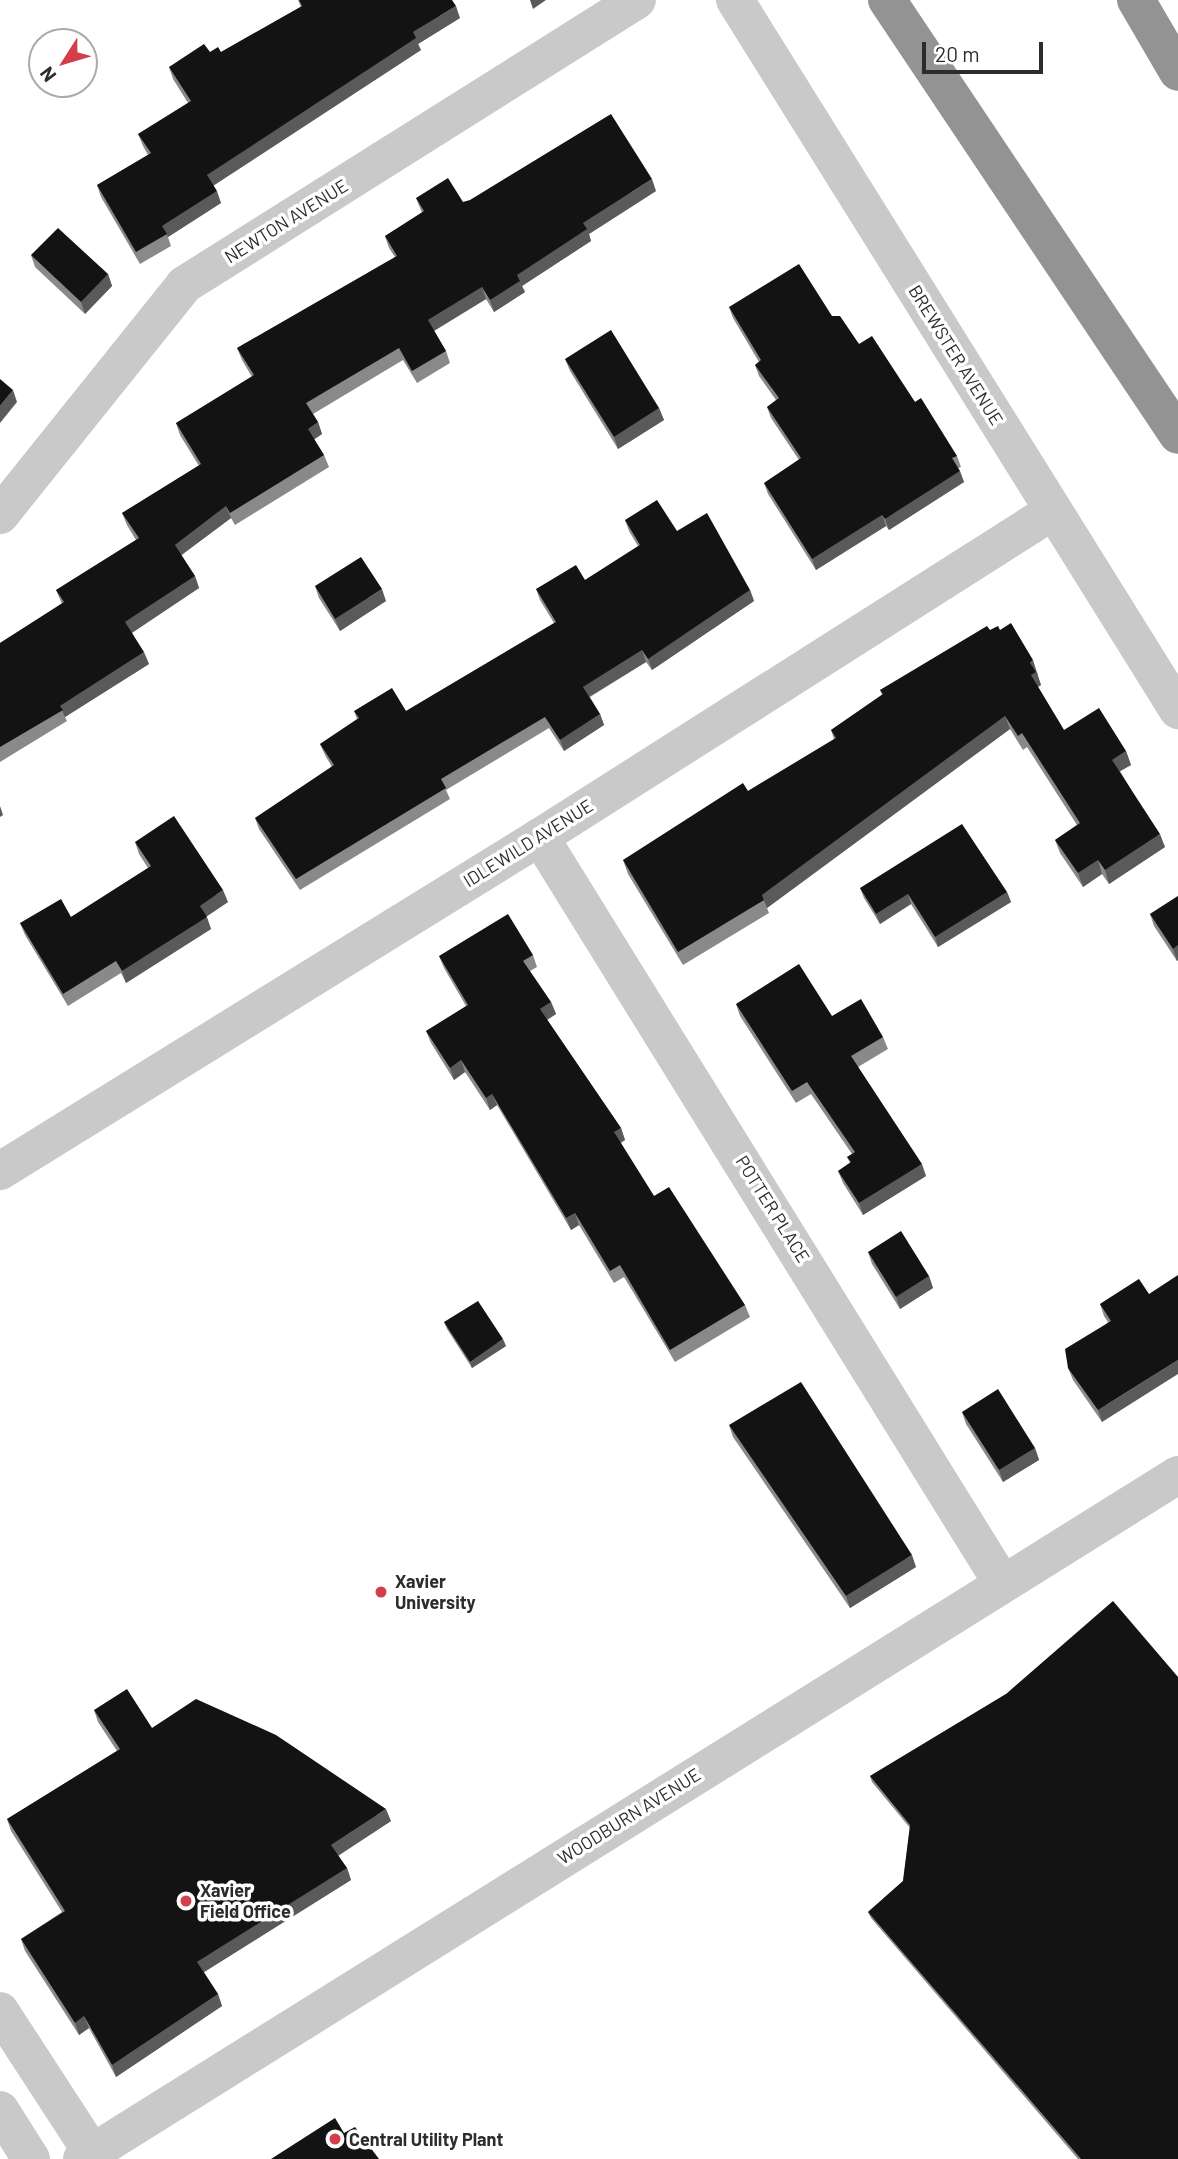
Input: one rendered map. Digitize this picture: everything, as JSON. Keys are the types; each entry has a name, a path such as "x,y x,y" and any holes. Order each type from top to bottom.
{"highway":[{"path":"887,0 1178,435"},
{"path":"1136,0 1178,72"}],"street":[{"name":"NEWTON AVENUE","path":"0,515 184,285 637,0"},
{"name":"BREWSTER AVENUE","path":"735,0 1178,710"},
{"name":"IDLEWILD AVENUE","path":"0,1171 540,837 1053,511"},
{"name":"POTTER PLACE","path":"540,837 1002,1583"},
{"name":"WOODBURN AVENUE","path":"90,2157 1178,1475"},
{"path":"0,2011 90,2157"},
{"path":"0,2110 31,2159"}],"building":[{"path":"299,0 452,0 456,6 413,32 416,38 207,175 217,191 162,226 167,234 136,252 97,185 151,153 138,134 191,101 169,67 204,44 210,52 218,47 221,52 302,6"},
{"path":"611,114 652,179 583,223 587,229 517,275 520,281 490,300 482,287 428,320 446,351 412,371 399,348 306,403 318,422 308,429 324,455 230,513 226,506 175,545 195,576 125,622 144,652 60,706 63,710 0,747 0,643 64,602 56,590 139,538 122,513 201,464 176,423 254,375 237,348 397,256 385,236 424,211 416,198 448,178 463,202 470,200"},
{"path":"58,228 108,274 81,302 31,255"},
{"path":"799,264 832,316 840,316 859,344 872,336 915,402 921,398 957,456 952,458 960,471 885,519 882,515 812,559 764,483 801,458 767,407 779,398 755,365 761,360 729,307"},
{"path":"611,330 659,408 614,437 565,359"},
{"path":"0,379 13,390 0,406"},
{"path":"657,500 677,531 707,513 750,590 648,659 642,650 583,687 600,714 560,740 545,717 441,779 446,788 296,879 255,818 334,765 320,744 359,718 354,711 392,688 406,711 556,622 536,589 576,565 585,580 640,545 625,520"},
{"path":"361,557 382,589 335,619 315,586"},
{"path":"1011,623 1033,660 1030,663 1036,672 1031,675 1064,730 1099,708 1126,751 1112,760 1160,834 1105,870 1098,860 1078,873 1055,840 1080,823 1022,733 1018,736 1005,716 762,895 764,900 678,952 623,860 743,783 748,791 836,738 831,730 883,694 880,690 987,626 990,630 998,626 1000,630"},
{"path":"174,816 223,890 200,906 207,917 122,971 116,961 63,994 20,923 61,899 71,917 151,866 135,842"},
{"path":"962,824 1007,892 935,937 908,894 876,914 860,888"},
{"path":"1178,896 1178,945 1173,949 1150,914"},
{"path":"508,914 533,955 523,961 551,1002 540,1009 621,1128 614,1132 654,1196 669,1187 745,1305 670,1350 620,1265 610,1271 575,1213 566,1218 492,1094 486,1098 461,1060 450,1068 426,1031 468,1005 439,956"},
{"path":"799,964 832,1016 861,999 883,1037 851,1056 922,1164 859,1203 838,1171 851,1162 847,1157 855,1152 807,1082 792,1091 736,1004"},
{"path":"901,1231 929,1276 896,1297 868,1252"},
{"path":"1178,1275 1178,1360 1098,1410 1068,1368 1065,1349 1111,1321 1100,1304 1139,1279 1149,1294"},
{"path":"478,1301 503,1339 470,1362 444,1322"},
{"path":"801,1382 912,1555 846,1596 729,1425"},
{"path":"998,1389 1035,1448 999,1470 962,1412"},
{"path":"1113,1601 1178,1677 1178,2159 1081,2159 868,1912 903,1881 910,1825 870,1776 1006,1694"},
{"name":"Xavier Field Office","path":"127,1689 152,1728 196,1699 276,1735 386,1809 331,1845 347,1868 197,1962 218,1994 112,2065 84,2016 75,2023 21,1939 65,1911 7,1819 120,1749 94,1710"},
{"path":"335,2118 344,2133 355,2127 379,2159 271,2159"}],"place":[{"name":"Xavier University","path":"381,1592"},
{"name":"Xavier Field Office","path":"186,1901"},
{"name":"Central Utility Plant","path":"335,2139"}]}
